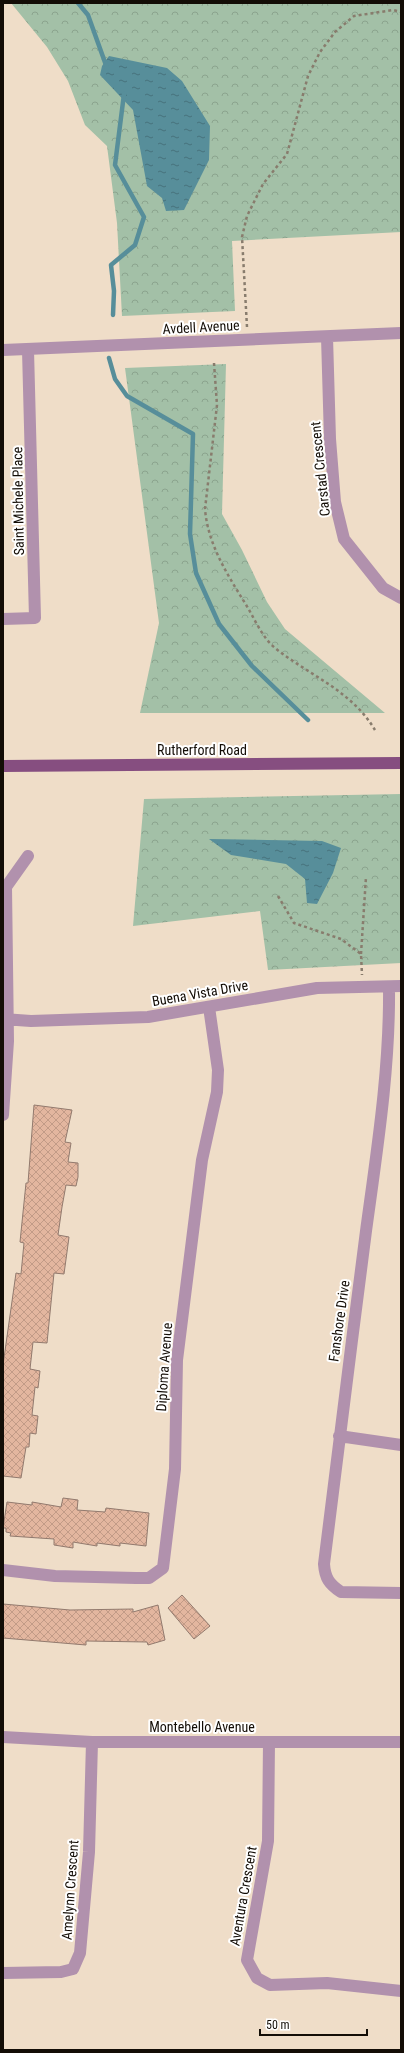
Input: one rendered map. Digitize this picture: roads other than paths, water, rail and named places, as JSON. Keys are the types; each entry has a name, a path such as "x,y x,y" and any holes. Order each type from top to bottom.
{"main road":[{"name":"Rutherford Road","path":"3,766 401,764"}],"street":[{"name":"Avdell Avenue","path":"3,350 401,333"},
{"name":"Carstad Crescent","path":"327,337 335,502 344,539 383,588 401,598"},
{"name":"Saint Michele Place","path":"3,619 35,618 28,350"},
{"path":"3,1115 6,1019 6,887 28,856"},
{"name":"Buena Vista Drive","path":"6,1019 31,1021 148,1017 316,988 395,986"},
{"name":"Fanshore Drive","path":"395,986 375,1163 339,1436 324,1564 325,1577 333,1587 340,1592 401,1594"},
{"name":"Diploma Avenue","path":"3,1570 55,1576 150,1578 163,1568 175,1469 177,1360 202,1160 217,1092 218,1070 209,1007"},
{"path":"339,1436 401,1445"},
{"name":"Montebello Avenue","path":"3,1737 92,1742 401,1742"},
{"name":"Amelynn Crescent","path":"3,1972 61,1972 73,1969 80,1953 89,1852 92,1742"},
{"name":"Aventura Crescent","path":"269,1742 268,1841 247,1960 257,1978 270,1985 327,1983 401,1991"}],"water":[{"path":"109,56 167,68 182,81 210,126 209,160 184,210 166,211 162,198 147,186 133,110 100,75 102,66"},
{"path":"209,839 322,841 341,848 333,873 317,904 307,903 305,879 286,864 231,855"}],"waterway":[{"path":"78,3 88,15 107,68"},
{"path":"113,315 114,291 111,265 135,245 144,217 115,165 124,94"},
{"path":"109,358 115,379 127,396 193,434 190,534 196,573 219,624 252,666 308,720"}]}
